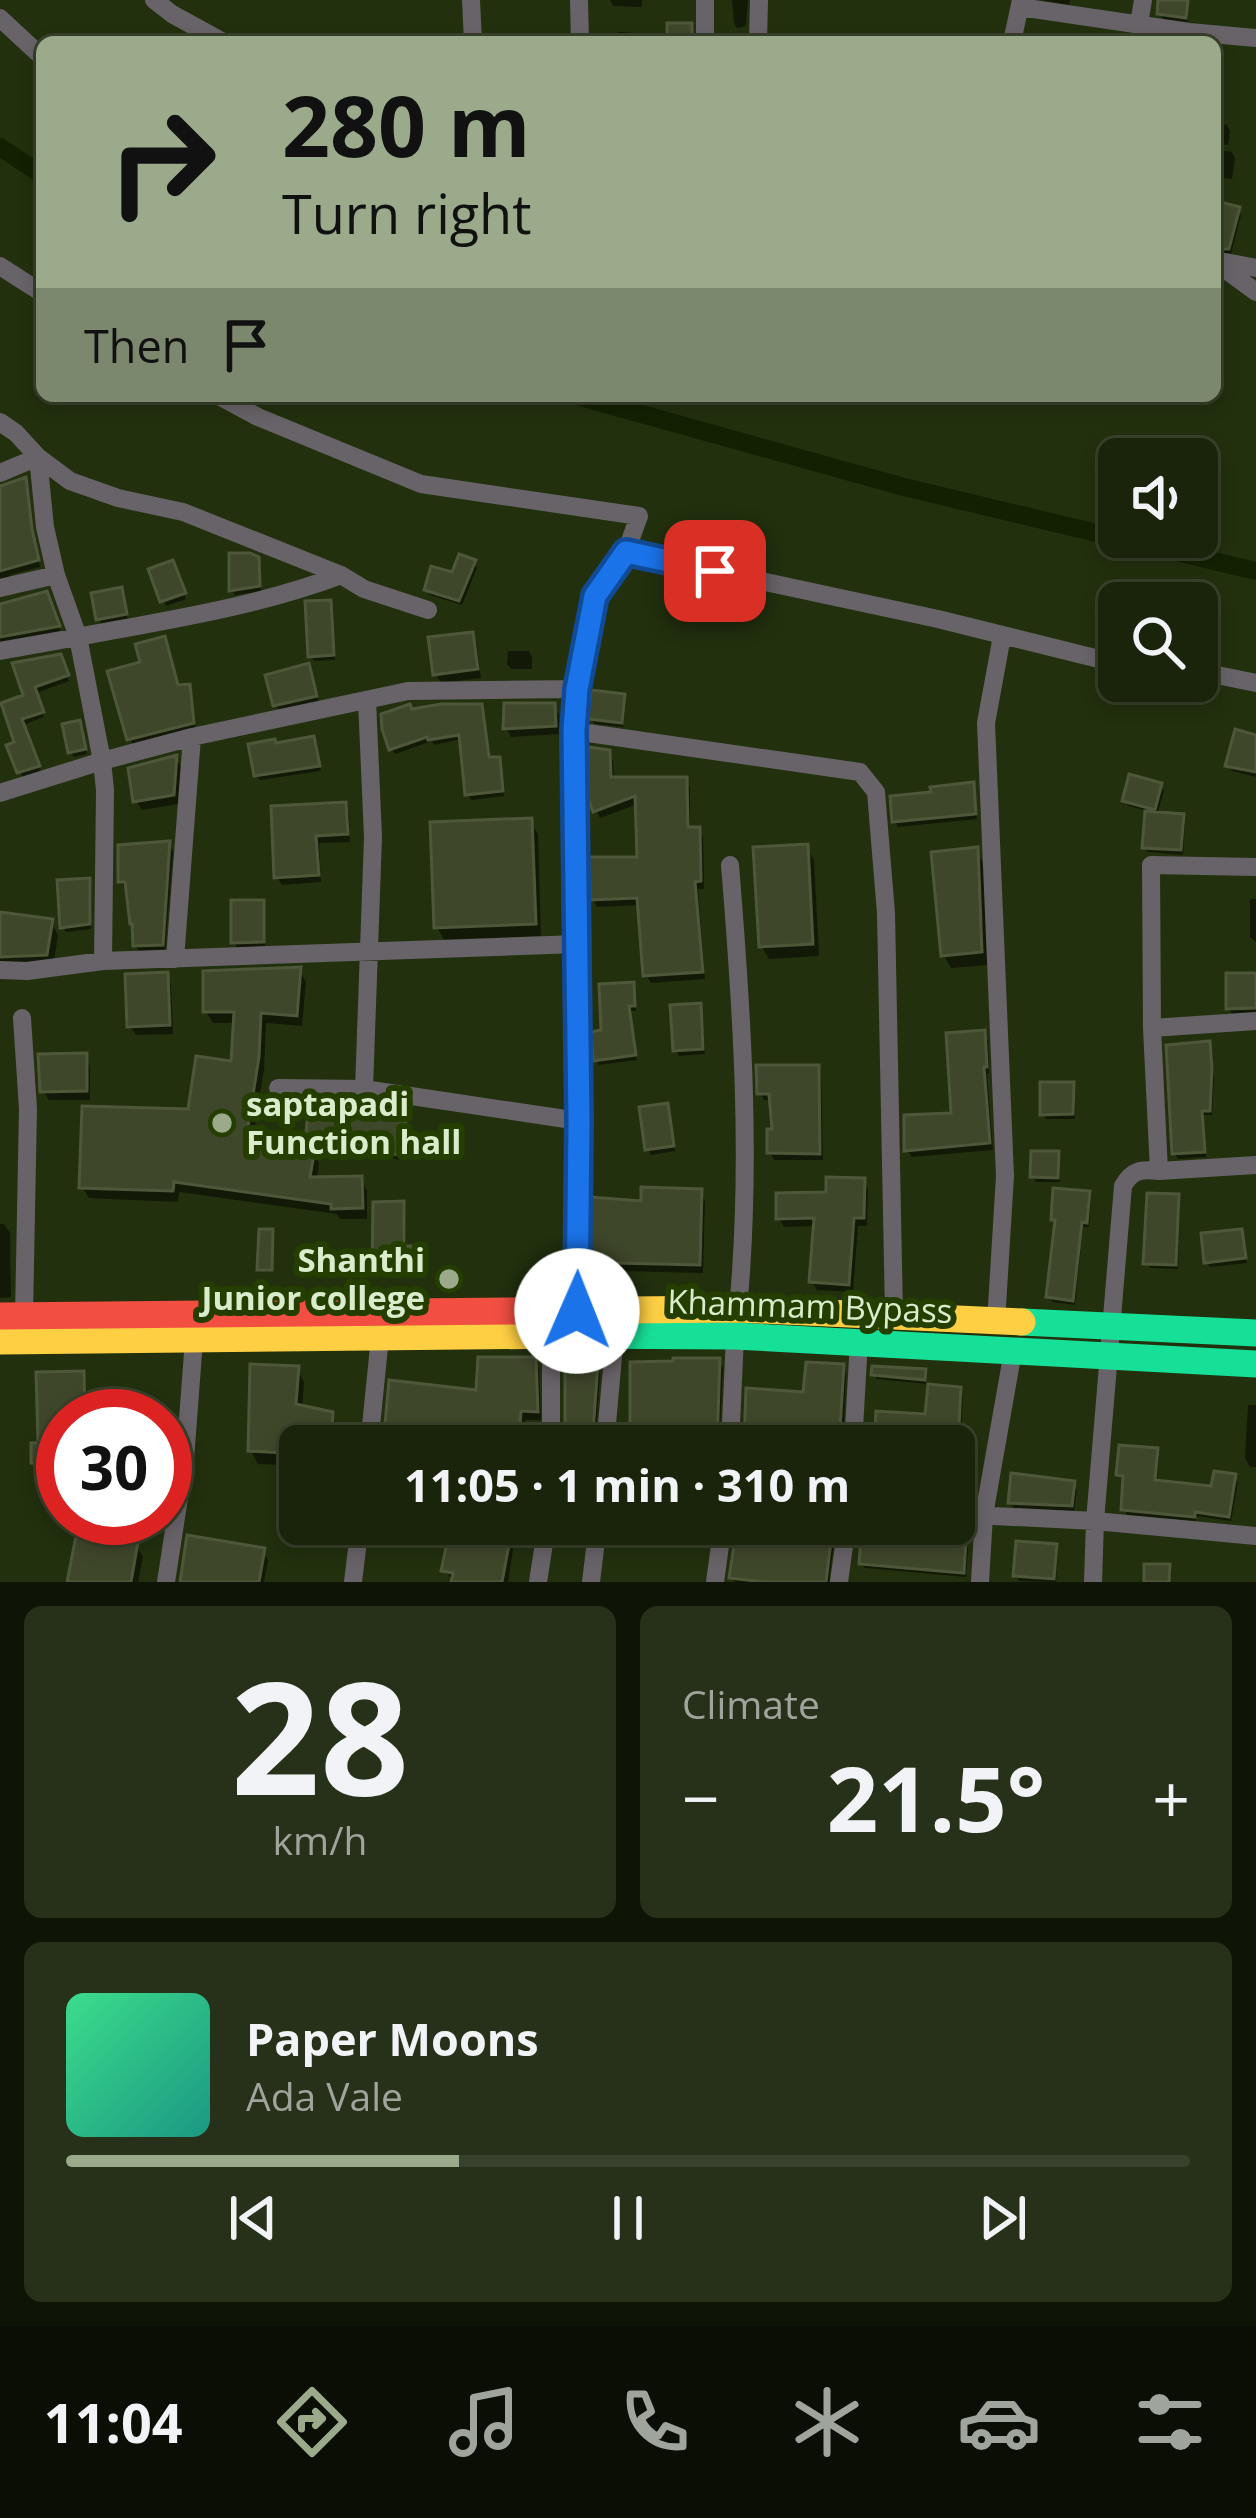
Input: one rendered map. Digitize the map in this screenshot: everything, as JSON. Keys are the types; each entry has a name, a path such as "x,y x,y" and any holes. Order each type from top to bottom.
{"highway":[{"name":"Khammam Bypass","path":"12,1316 378,1310 615,1335 736,1322 859,1341 1012,1351 1256,1333"},
{"name":"Khammam Bypass","path":"0,1341 380,1336 894,1314 996,1322 1256,1364"}],"street":[{"path":"154,0 213,36"},
{"path":"471,0 473,36"},
{"path":"579,0 580,36"},
{"path":"705,0 705,36"},
{"path":"758,36 759,0"},
{"path":"1137,33 1143,0"},
{"path":"1013,36 1021,4 1137,33 1176,36"},
{"path":"0,18 36,51"},
{"path":"1221,37 1256,38"},
{"path":"1221,262 1256,268"},
{"path":"0,266 36,289"},
{"path":"1221,266 1256,292"},
{"path":"230,402 421,484 639,516 626,552 595,596 577,689 579,1121 567,1327 554,1425"},
{"path":"0,422 70,481 118,498 183,512 341,575 364,589 428,610"},
{"path":"0,473 38,457"},
{"path":"38,457 45,527 78,637 103,761 103,961"},
{"path":"626,552 938,619 1098,659"},
{"path":"0,588 56,574"},
{"path":"0,651 237,608 341,575"},
{"path":"996,1322 1005,1176 986,723 1002,636"},
{"path":"1218,675 1256,683"},
{"path":"0,794 192,736 408,691 577,689"},
{"path":"364,1089 373,837 367,700"},
{"path":"574,730 860,772 876,792 886,913 894,1314"},
{"path":"175,959 192,736"},
{"path":"730,865 742,1014 745,1235 731,1425"},
{"path":"1159,1171 1151,1028 1151,865 1256,867"},
{"path":"0,970 103,961 577,944"},
{"path":"12,1316 28,1109 22,1018"},
{"path":"1151,1028 1256,1021"},
{"path":"278,1088 364,1089 579,1121"},
{"path":"1093,1582 1123,1186 1139,1169 1256,1165"},
{"path":"607,1425 615,1335"},
{"path":"371,1425 380,1336"},
{"path":"166,1582 185,1459 194,1340"},
{"path":"854,1425 859,1341"},
{"path":"980,1582 984,1515 1012,1351"},
{"path":"975,1515 1256,1536"},
{"path":"353,1582 357,1545"},
{"path":"538,1582 544,1545"},
{"path":"591,1582 595,1545"},
{"path":"716,1582 720,1545"},
{"path":"839,1582 844,1545"}],"building":[{"path":"1158,0 1188,0 1186,18 1157,14"},
{"path":"667,23 692,23 692,36 667,36"},
{"path":"1221,202 1240,207 1229,249 1221,249"},
{"path":"26,477 39,560 0,571 0,486"},
{"path":"229,553 259,557 260,586 229,591"},
{"path":"459,554 476,560 459,601 424,590 431,566 452,572"},
{"path":"173,560 186,593 160,602 148,569"},
{"path":"122,587 127,614 96,620 91,593"},
{"path":"47,591 60,626 0,637 0,604"},
{"path":"331,600 334,655 308,657 305,601"},
{"path":"473,632 478,669 433,675 428,637"},
{"path":"165,636 178,685 190,684 194,723 127,740 107,671 140,662 135,644"},
{"path":"61,654 69,675 35,687 44,712 22,719 40,766 17,773 6,745 14,742 1,703 23,695 12,663"},
{"path":"309,663 317,696 273,706 265,675"},
{"path":"591,690 625,694 622,723 588,719"},
{"path":"504,703 555,703 556,726 503,729"},
{"path":"410,704 412,709 482,704 489,757 500,757 503,791 465,795 459,735 427,737 389,750 381,714"},
{"path":"80,720 86,749 68,753 62,724"},
{"path":"1235,729 1256,735 1256,772 1225,766"},
{"path":"314,736 320,766 254,776 248,744"},
{"path":"588,747 610,750 611,777 687,777 688,827 700,827 701,881 695,882 703,972 643,976 637,898 590,900 589,857 637,857 635,796 593,812 588,798"},
{"path":"177,755 174,795 133,802 128,768"},
{"path":"1129,774 1162,783 1155,810 1122,801"},
{"path":"974,782 976,814 892,822 890,796"},
{"path":"346,802 348,834 316,836 319,875 274,878 271,806"},
{"path":"1145,811 1184,814 1181,850 1142,848"},
{"path":"532,818 536,924 434,928 430,822"},
{"path":"170,841 163,945 133,946 125,882 118,882 118,845"},
{"path":"808,844 813,944 759,947 753,847"},
{"path":"978,847 982,952 941,956 931,852"},
{"path":"90,878 90,924 60,928 57,880"},
{"path":"231,900 264,900 264,942 231,943"},
{"path":"0,912 53,919 47,955 0,957"},
{"path":"301,967 297,1016 261,1013 246,1139 315,1148 310,1177 362,1176 363,1208 331,1209 331,1204 174,1182 173,1191 79,1188 82,1106 188,1109 196,1056 231,1061 234,1012 203,1012 203,971"},
{"path":"168,972 170,1025 127,1027 125,974"},
{"path":"1226,973 1256,973 1256,1008 1226,1009"},
{"path":"634,982 635,1006 629,1006 636,1055 593,1061 591,1032 601,1030 599,984"},
{"path":"701,1003 703,1049 673,1051 670,1005"},
{"path":"985,1030 990,1143 904,1151 904,1115 951,1113 946,1033"},
{"path":"1210,1041 1210,1111 1202,1111 1205,1152 1172,1154 1166,1045"},
{"path":"87,1053 87,1091 40,1092 38,1054"},
{"path":"756,1065 819,1065 820,1154 767,1153 767,1129 772,1129 769,1094 757,1094"},
{"path":"1040,1082 1074,1082 1073,1114 1040,1115"},
{"path":"309,1102 407,1117 398,1155 305,1143"},
{"path":"668,1103 674,1146 645,1150 639,1107"},
{"path":"1031,1151 1059,1151 1058,1178 1030,1177"},
{"path":"826,1177 865,1178 864,1218 854,1218 849,1285 809,1282 814,1218 776,1219 776,1193 826,1192"},
{"path":"641,1187 702,1189 700,1265 614,1263 616,1287 594,1288 591,1197 641,1201"},
{"path":"1053,1188 1090,1191 1073,1301 1046,1297 1055,1220 1051,1220"},
{"path":"1147,1193 1179,1194 1176,1265 1143,1264"},
{"path":"404,1201 404,1246 412,1246 410,1273 372,1270 373,1202"},
{"path":"259,1229 273,1229 272,1270 257,1270"},
{"path":"1242,1229 1246,1258 1204,1263 1201,1233"},
{"path":"478,1357 536,1357 538,1412 521,1411 520,1425 385,1425 389,1380 476,1390"},
{"path":"720,1358 718,1425 630,1425 630,1362"},
{"path":"806,1362 844,1364 840,1425 745,1425 746,1388 803,1392"},
{"path":"565,1363 598,1363 594,1425 565,1425"},
{"path":"250,1364 299,1366 296,1404 333,1412 332,1425 279,1425 279,1453 248,1451"},
{"path":"872,1366 926,1369 925,1380 871,1375"},
{"path":"84,1371 84,1389 36,1389 36,1372"},
{"path":"928,1384 961,1387 959,1425 875,1425 876,1411 925,1414"},
{"path":"31,1443 36,1443 36,1463 31,1463"},
{"path":"1119,1445 1158,1448 1155,1480 1211,1486 1214,1471 1236,1474 1229,1517 1121,1510 1123,1476 1116,1475"},
{"path":"1011,1473 1075,1481 1072,1506 1008,1503"},
{"path":"192,1536 265,1548 259,1582 180,1582 186,1545 192,1545"},
{"path":"1016,1541 1057,1544 1054,1579 1013,1576"},
{"path":"74,1545 137,1545 131,1582 67,1582"},
{"path":"447,1545 509,1545 502,1582 451,1582 453,1573 441,1571"},
{"path":"734,1545 831,1545 826,1582 729,1578"},
{"path":"860,1545 966,1545 964,1573 859,1564"},
{"path":"1144,1564 1170,1564 1169,1582 1144,1582"}],"waterway":[{"path":"0,147 36,171"},
{"path":"599,402 904,487 1256,571"}],"traffic: fast":[{"path":"1022,1322 1256,1333"},
{"path":"567,1335 735,1336 1256,1364"}],"traffic: slow":[{"path":"517,1311 738,1309 1022,1322"},
{"path":"0,1341 567,1335"}],"traffic: jam":[{"path":"0,1316 517,1311"}],"place":[{"name":"saptapadi Function hall","path":"222,1123"},
{"name":"Shanthi Junior college","path":"449,1279"}],"route":[{"path":"577,1311 577,689 595,596 626,552 715,571"}]}
